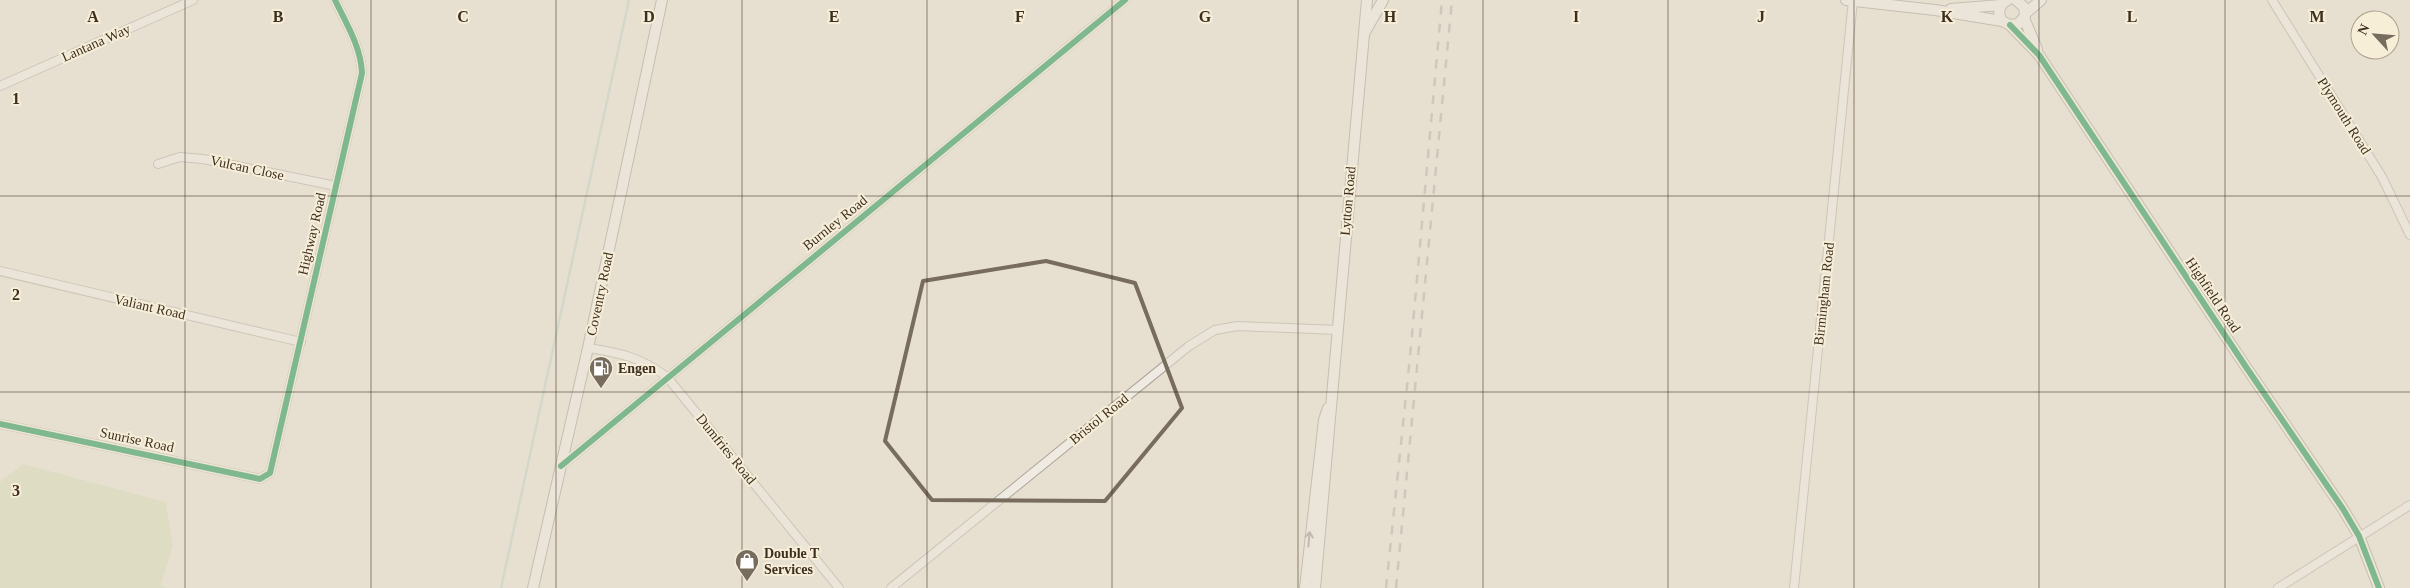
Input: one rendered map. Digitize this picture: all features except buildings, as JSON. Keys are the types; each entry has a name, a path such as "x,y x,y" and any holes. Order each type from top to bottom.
{"street":[{"name":"Lantana Way","path":"0,86 193,0"},
{"name":"Highway Road","path":"267,476 272,469 362,73 361,61 355,44 335,0"},
{"name":"Coventry Road","path":"533,588 588,348 662,0"},
{"name":"Burnley Road","path":"561,466 1125,0"},
{"name":"Lytton Road","path":"1315,588 1331,421 1330,402 1362,36 1367,0"},
{"path":"1362,36 1383,0"},
{"path":"1850,0 1935,10 2018,24 2041,0"},
{"name":"Birmingham Road","path":"1794,588 1850,0"},
{"name":"Highfield Road","path":"2016,0 2024,7 2024,16 2039,55"},
{"name":"Plymouth Road","path":"2272,0 2382,176 2410,235"},
{"path":"2005,3 1999,13 2006,23"},
{"path":"1935,10 2005,3"},
{"name":"Highfield Road","path":"2006,23 2039,55 2246,367 2343,509 2359,536 2378,588"},
{"name":"Vulcan Close","path":"158,164 180,157 203,159 336,186"},
{"name":"Valiant Road","path":"0,272 301,342"},
{"name":"Bristol Road","path":"891,588 1189,346 1215,330 1238,326 1337,330"},
{"name":"Dumfries Road","path":"588,348 621,353 636,358 667,377 839,588"},
{"name":"Lytton Road","path":"1305,588 1324,420 1330,402"},
{"name":"Sunrise Road","path":"0,424 260,479 267,476"},
{"path":"2278,588 2410,505"}],"highlighted area":[{"path":"1046,261 1135,283 1182,408 1105,501 932,500 885,441 923,281"}],"green space":[{"path":"23,464 166,502 173,546 161,585 167,588 0,588 0,482"}],"waterway":[{"path":"501,588 629,0"}],"railway":[{"path":"1386,588 1410,357 1442,0"},
{"path":"1396,588 1452,0"}],"cycle path":[{"path":"0,424 260,479 270,473 362,73 356,45 335,0"},
{"path":"561,466 1125,0"},
{"path":"2010,25 2039,55 2246,367 2343,509 2359,536 2379,588"}],"place":[{"name":"Engen","path":"601,389"},
{"name":"Double T Services","path":"747,582"}]}
